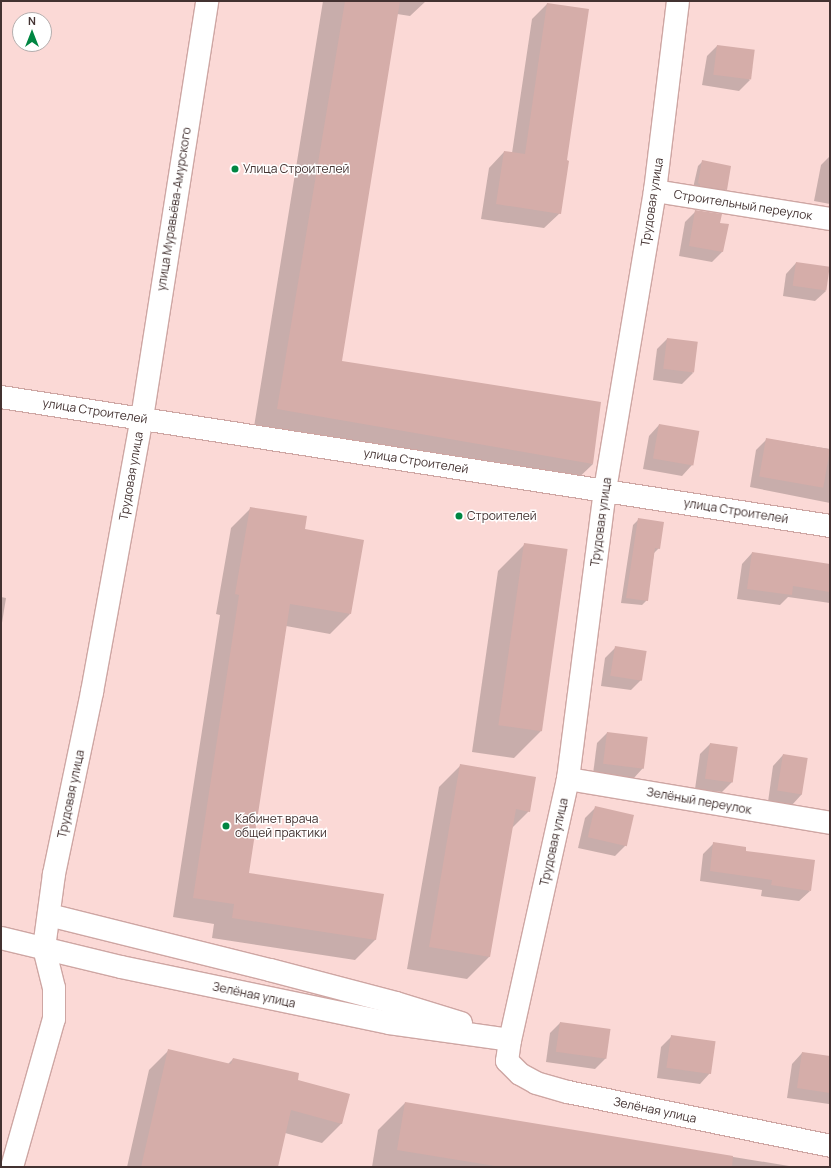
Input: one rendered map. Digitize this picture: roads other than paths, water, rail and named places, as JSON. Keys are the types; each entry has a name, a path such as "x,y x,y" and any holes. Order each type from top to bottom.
{"street":[{"name":"улица Муравьёва-Амурского","path":"142,418 207,1"},
{"name":"Трудовая улица","path":"510,1040 568,780 605,490 655,191 678,1"},
{"name":"Строительный переулок","path":"655,191 830,219"},
{"name":"улица Строителей","path":"1,397 830,526"},
{"name":"Трудовая улица","path":"12,1167 54,1019 54,988 44,948 54,874 92,692 142,418"},
{"name":"Зелёный переулок","path":"568,780 830,824"},
{"path":"49,916 127,934 396,1003 510,1040"},
{"name":"Зелёная улица","path":"1,938 122,967 389,1023 510,1040 508,1061 520,1074 536,1083 568,1092 830,1146"}],"place":[{"name":"Улица Строителей","path":"235,169"},
{"name":"Строителей","path":"459,516"},
{"name":"Кабинет врача общей практики","path":"226,826"}]}
